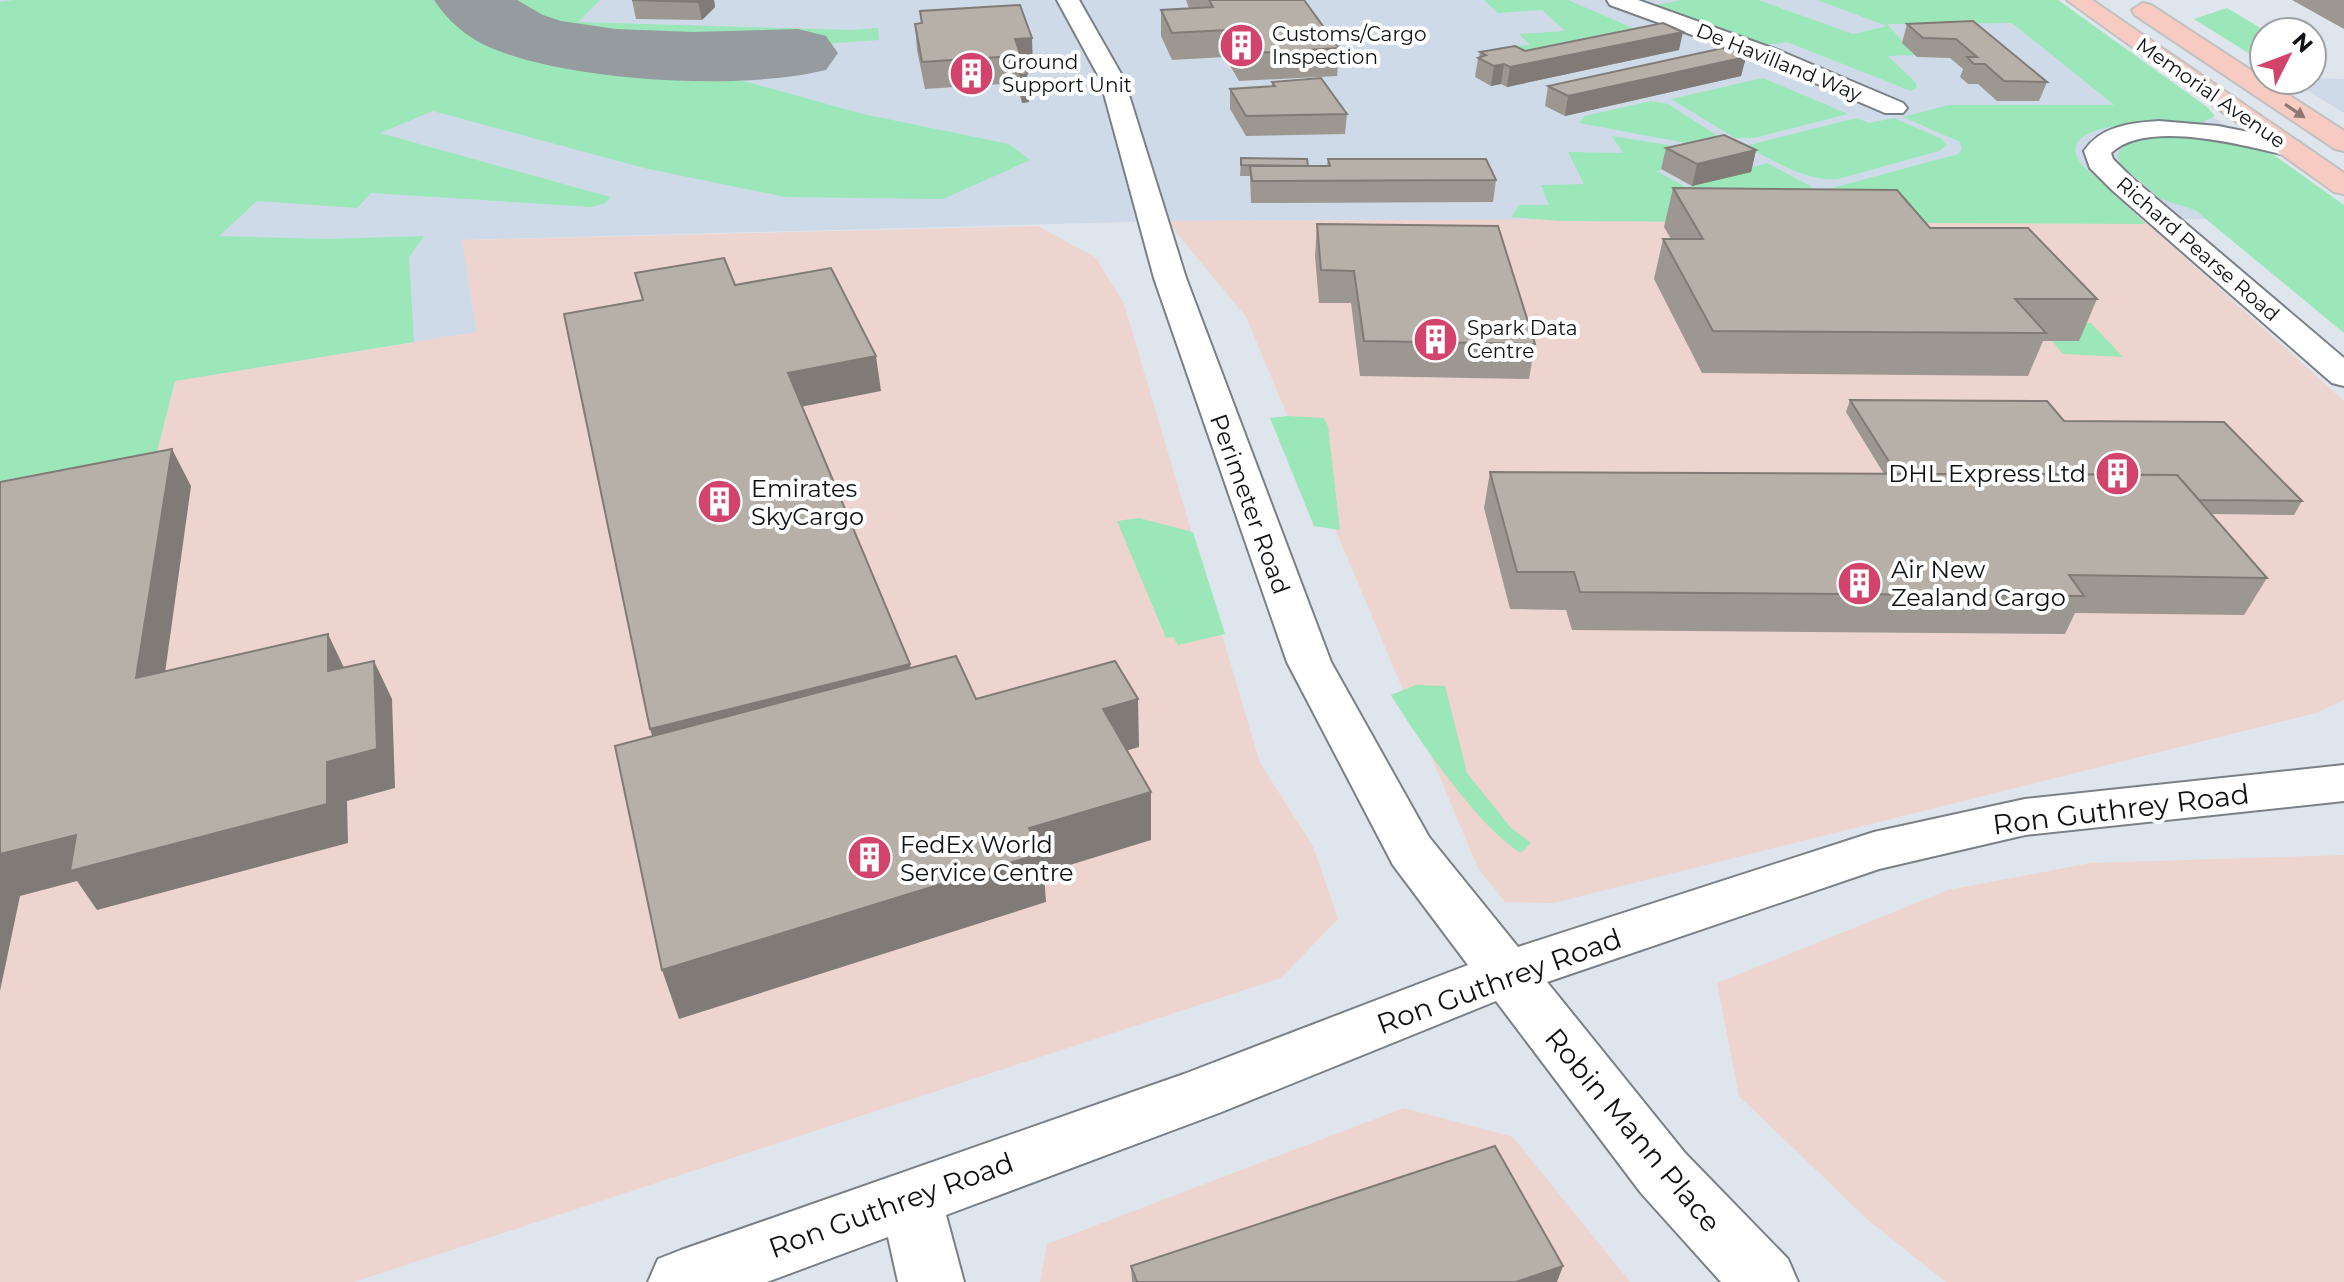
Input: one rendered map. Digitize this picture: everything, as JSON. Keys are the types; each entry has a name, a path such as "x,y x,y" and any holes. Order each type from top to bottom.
{"main road":[{"name":"Memorial Avenue","path":"2078,0 2344,186"},
{"name":"Memorial Avenue","path":"2128,0 2344,143"}],"street":[{"name":"Perimeter Road","path":"1068,0 1112,79 1175,292 1309,662 1411,851 1505,974"},
{"name":"De Havilland Way","path":"1618,0 1772,56 1894,108"},
{"name":"Richard Pearse Road","path":"2237,112 2229,121 2189,130 2150,131 2111,137 2097,151 2100,162 2344,376"},
{"name":"Richard Pearse Road","path":"2189,130 2290,148"},
{"name":"Ron Guthrey Road","path":"681,1282 1198,1095 1505,974 1874,851 2025,817 2344,783"},
{"name":"Robin Mann Place","path":"1505,974 1663,1173 1765,1282"},
{"path":"910,1197 931,1282"}],"shaded area":[{"path":"0,0 2047,0 2344,209 2344,219 1167,221 462,240 477,332 176,381 0,481"},
{"path":"2328,78 2344,79 2344,113 2317,96 2328,96"},
{"path":"2140,217 2344,401 2344,700 2316,713 1553,903 1505,902 1478,868 1246,317 1167,221"},
{"path":"1038,226 1096,258 1124,304 1260,763 1313,846 1338,919 1281,978 354,1282 0,1282 0,481 157,452 175,381 477,332 462,240"},
{"path":"2344,855 2344,1282 1946,1282 1868,1220 1739,1096 1717,983 1948,890 2091,863"},
{"path":"1404,1108 1513,1137 1630,1282 1040,1282 1047,1244"}],"green space":[{"path":"600,0 578,22 852,30 878,28 879,40 759,48 634,48 556,36 541,46 559,52 671,61 863,114 1009,144 1030,160 943,199 785,197 644,168 433,111 380,133 610,197 606,203 591,207 371,193 357,208 257,201 219,236 327,239 424,236 409,257 414,342 175,381 157,452 0,481 0,2"},
{"path":"1484,0 1568,0 1633,28 1518,52 1513,46 1530,45 1519,34 1565,31 1542,10 1498,13"},
{"path":"1682,0 1758,0 1853,34 1887,26 1817,0 2058,0 2207,107 2215,116 2203,122 2121,125 2083,137 2076,148 2081,164 2146,224 1559,221 1511,217 1519,205 1549,205 1541,185 1584,184 1568,152 1623,153 1612,136 1742,157 1719,156 1656,171 1686,187 1749,172 1746,169 1767,163 1812,187 1788,195 1795,198 1958,154 1962,149 1960,142 1903,117 1949,105 2114,105 2012,23 1887,24 1915,55 1888,56 1916,83 1917,88 1911,91 1787,42 1771,44 1738,39 1656,5"},
{"path":"2227,8 2248,21 2248,53 2194,19"},
{"path":"1763,78 1848,114 1754,138 1735,138 1671,99"},
{"path":"1651,101 1668,104 1721,138 1702,146 1579,123 1585,116"},
{"path":"1857,118 1869,123 1894,118 1942,139 1947,145 1939,151 1838,179 1802,174 1745,146"},
{"path":"2155,138 2221,138 2268,151 2344,205 2344,333 2195,210 2161,199 2121,165 2117,156 2123,147"},
{"path":"2062,323 2091,323 2123,357 2063,354 2052,341 2078,341"},
{"path":"1270,418 1324,418 1328,426 1340,530 1314,526"},
{"path":"1139,518 1193,532 1225,634 1178,645 1173,637 1166,638 1117,521"},
{"path":"1416,685 1445,686 1467,773 1511,828 1531,843 1521,853 1504,841 1468,803 1432,757 1391,695"}],"building":[{"path":"632,0 701,0 698,2"},
{"path":"1209,0 1304,0 1339,48 1240,54 1226,30 1172,33 1161,10 1213,7"},
{"path":"1020,5 1032,38 1015,39 1027,74 1020,75 1014,56 922,62 915,24 922,23 920,11"},
{"path":"1973,21 2047,82 2004,81 1985,64 1974,64 1967,57 1977,57 1956,39 1923,38 1907,24"},
{"path":"1663,23 1683,32 1510,67 1504,64 1494,66 1478,58 1486,55 1480,52 1515,46 1525,51"},
{"path":"1723,48 1746,57 1568,96 1548,86"},
{"path":"1321,78 1347,114 1246,116 1230,89 1275,86 1272,82"},
{"path":"1724,135 1756,150 1697,164 1666,148"},
{"path":"1241,158 1307,159 1308,166 1241,165"},
{"path":"1328,159 1486,159 1496,180 1252,181 1250,166 1330,166"},
{"path":"1673,188 1897,190 1930,228 2028,228 2097,299 2015,299 2046,333 1713,331 1663,239 1703,239"},
{"name":"Spark Data Centre","path":"1317,224 1498,226 1535,344 1364,341 1354,271 1321,270"},
{"name":"Emirates SkyCargo","path":"724,258 735,285 831,268 876,356 788,373 910,664 650,729 564,314 643,300 635,273"},
{"path":"1850,400 2047,401 2064,421 2224,422 2302,501 2199,500 2177,475 1897,474"},
{"path":"172,449 136,678 328,634 328,671 374,661 377,749 327,762 327,804 70,871 76,835 0,854 0,482"},
{"name":"Air New Zealand Cargo","path":"1490,472 2177,475 2267,578 2069,575 2084,596 1580,592 1574,572 1517,572"},
{"name":"FedEx World Service Centre","path":"956,656 976,699 1115,661 1138,699 1103,709 1151,792 1029,828 1042,853 662,970 615,746"},
{"path":"1495,1146 1563,1266 1516,1282 1137,1282 1131,1266"}],"taxiway":[{"path":"470,0 516,31 579,48 693,56 798,53"}],"place":[{"name":"Customs/Cargo Inspection","path":"1241,46"},
{"name":"Ground Support Unit","path":"971,74"},
{"name":"Spark Data Centre","path":"1436,339"},
{"name":"DHL Express Ltd","path":"2117,473"},
{"name":"Emirates SkyCargo","path":"720,502"},
{"name":"Air New Zealand Cargo","path":"1860,583"},
{"name":"FedEx World Service Centre","path":"869,858"}]}
